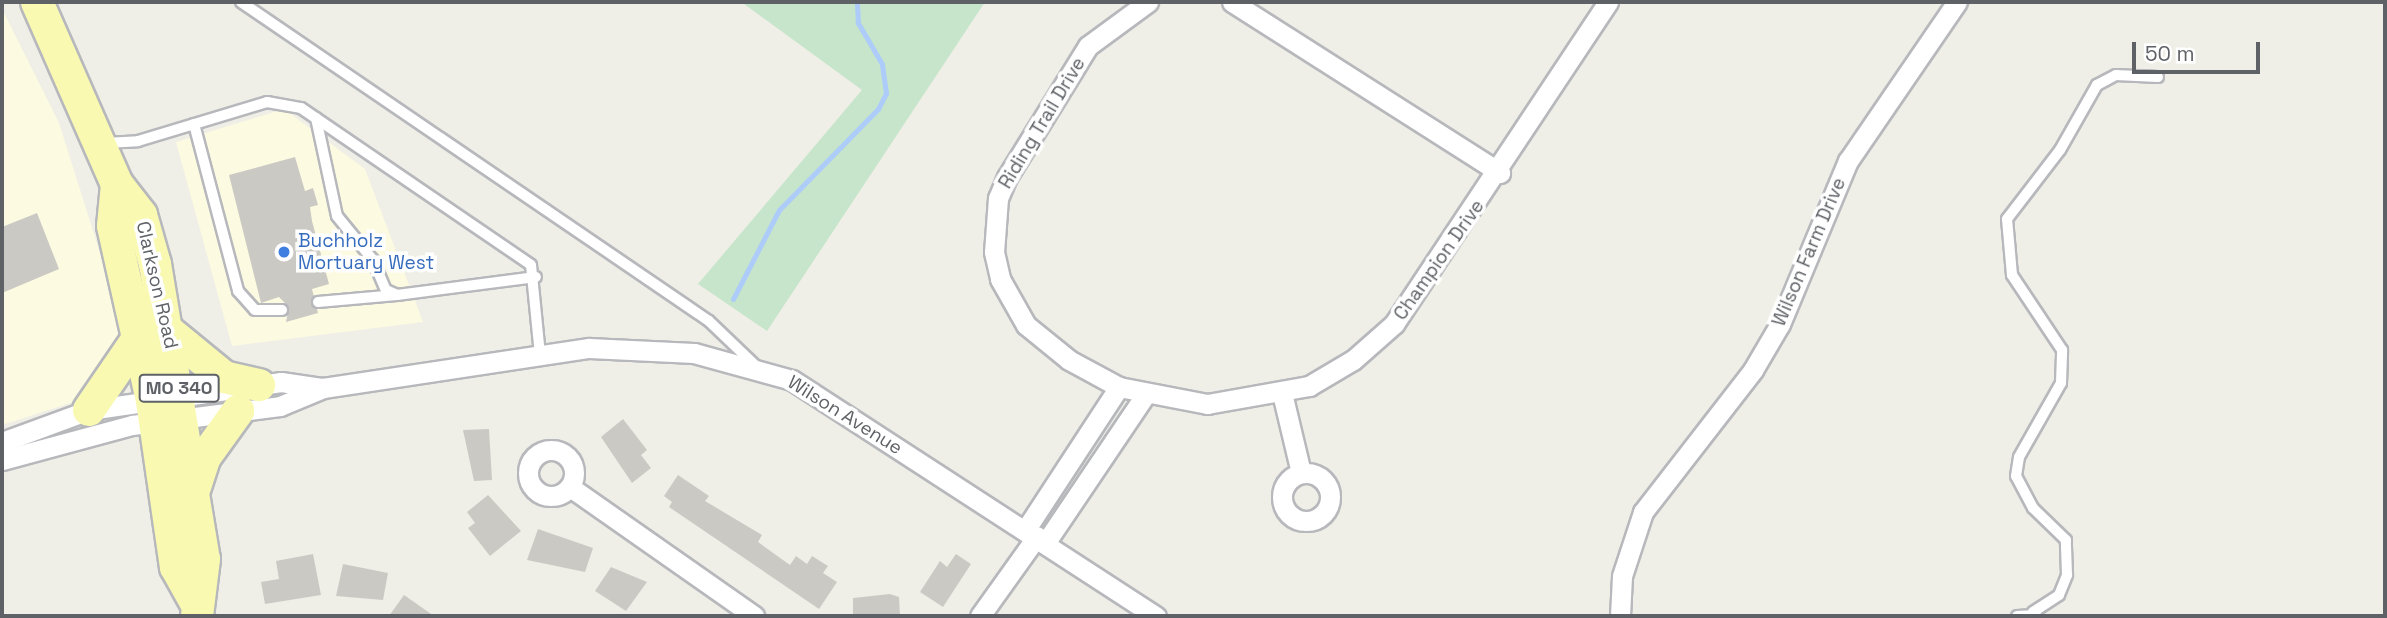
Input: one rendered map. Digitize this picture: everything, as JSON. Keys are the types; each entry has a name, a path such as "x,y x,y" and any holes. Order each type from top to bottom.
{"main road":[{"name":"Clarkson Road","path":"37,2 101,142 117,184 113,226 154,335 168,409 194,492 204,559 196,609"},
{"path":"89,410 154,335 224,377 259,385"},
{"name":"Clarkson Road","path":"168,409 176,566 196,609"},
{"path":"194,492 205,457 239,411"}],"street":[{"name":"Riding Trail Drive","path":"1119,387 1026,325 1000,278 994,225 1007,177 1088,46 1148,2"},
{"path":"1232,2 1500,173"},
{"name":"Champion Drive","path":"1119,387 1145,396 1234,404 1282,393 1330,375 1394,324 1500,173 1608,2"},
{"name":"Wilson Farm Drive","path":"1620,616 1622,576 1643,512 1752,370 1780,324 1848,160 1957,2"},
{"name":"Wilson Avenue","path":"168,409 259,385 323,388 540,355 645,348 758,368 792,380 1156,616"},
{"path":"1036,536 1119,387"},
{"name":"Wilson Avenue","path":"168,409 239,411 280,406 323,388"},
{"path":"1282,393 1301,472"},
{"path":"980,616 1036,536 1145,396"},
{"path":"2,442 89,410 168,409"},
{"path":"2,460 168,409"},
{"path":"570,486 754,616"}],"lane":[{"path":"241,2 709,321 758,368"},
{"path":"2017,616 2035,614 2059,595 2067,575 2066,540 2033,508 2016,476 2019,457 2062,383 2062,350 2012,275 2007,219 2060,150 2097,86 2116,75 2158,77"},
{"path":"101,142 138,141 267,102 283,101 316,118 522,256 536,277 540,355"},
{"path":"316,118 337,216 373,260 386,290 397,295"},
{"path":"194,124 238,291 255,310 282,310"},
{"path":"318,302 536,277"}],"shaded area":[{"path":"2,9 59,123 122,323 119,353 92,396 2,425"},
{"path":"284,109 365,169 423,322 232,346 176,142"}],"green space":[{"path":"985,2 767,331 698,284 862,90 744,4"}],"building":[{"name":"Buchholz Mortuary West","path":"295,157 305,191 313,188 318,205 310,207 329,284 312,289 318,313 286,322 289,307 279,297 261,303 229,175"},
{"path":"37,213 59,269 2,293 2,227"},
{"path":"623,419 647,450 641,455 651,468 632,483 601,437"},
{"path":"489,429 492,480 474,481 463,430"},
{"path":"678,475 709,496 705,501 762,535 758,542 790,565 796,556 807,564 812,556 828,566 823,573 837,582 819,609 669,507 672,502 664,496"},
{"path":"488,495 521,531 490,556 468,528 475,523 467,512"},
{"path":"538,529 593,548 585,572 527,560"},
{"path":"313,554 321,595 265,604 261,582 279,579 276,561"},
{"path":"956,554 971,564 943,607 920,592 940,561 947,567"},
{"path":"343,564 388,573 383,600 336,596"},
{"path":"611,567 647,582 626,611 595,591"},
{"path":"890,594 899,597 900,616 853,616 853,598"},
{"path":"404,595 434,616 389,616"}],"waterway":[{"path":"733,299 779,210 878,109 886,93 882,64 858,23 857,2"}],"place":[{"name":"Buchholz Mortuary West","path":"284,252"}]}
